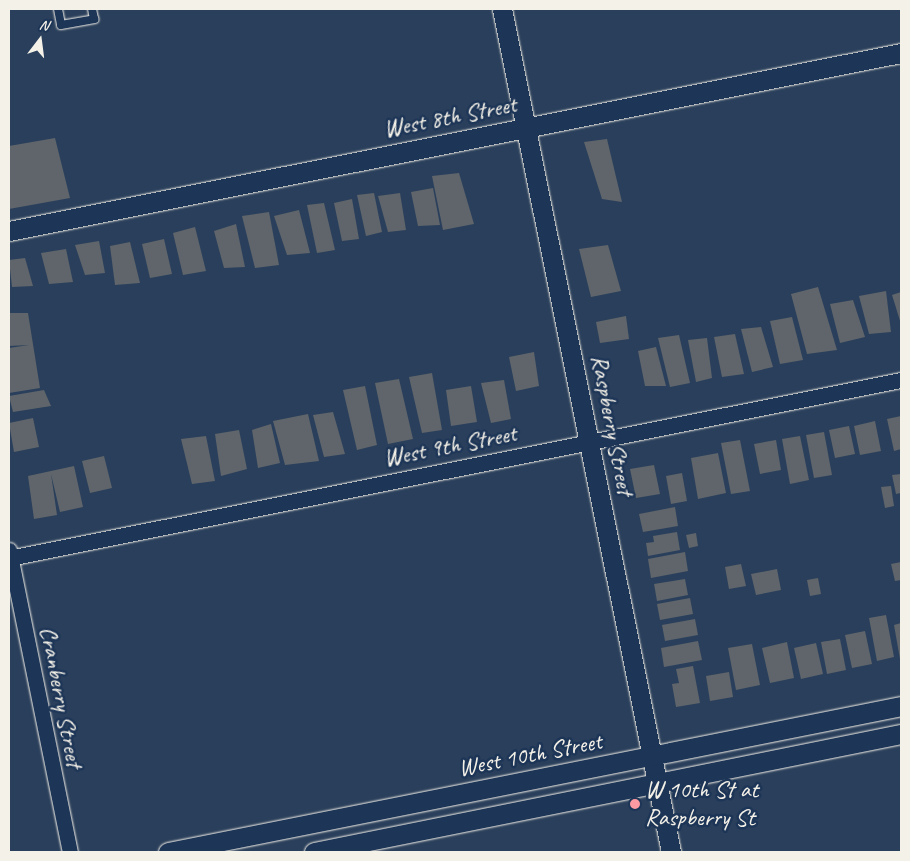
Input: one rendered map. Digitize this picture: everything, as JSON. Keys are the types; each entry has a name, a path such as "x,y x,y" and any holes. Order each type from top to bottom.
{"street":[{"name":"Raspberry Street","path":"502,9 671,852"},
{"name":"West 8th Street","path":"9,231 901,53"},
{"name":"West 9th Street","path":"9,555 901,380"},
{"name":"Cranberry Street","path":"9,555 70,852"},
{"name":"West 10th Street","path":"168,852 901,706"},
{"path":"314,852 901,734"},
{"path":"364,814 369,841"}],"lane":[{"path":"58,9 61,25 94,19 92,9"}],"building":[{"path":"55,138 70,198 9,209 9,146"},
{"path":"607,139 622,202 602,199 584,142"},
{"path":"459,173 474,224 443,230 432,176"},
{"path":"433,188 440,225 418,226 411,192"},
{"path":"374,193 382,232 366,236 357,195"},
{"path":"400,193 406,230 388,232 378,196"},
{"path":"352,199 359,239 342,241 334,203"},
{"path":"324,203 335,250 317,253 307,205"},
{"path":"299,210 310,253 287,255 274,216"},
{"path":"269,212 279,265 255,268 242,216"},
{"path":"236,224 245,267 224,268 214,231"},
{"path":"195,227 206,271 183,275 173,233"},
{"path":"164,239 172,274 150,278 142,244"},
{"path":"99,241 105,273 85,275 75,245"},
{"path":"130,242 140,283 115,285 110,246"},
{"path":"608,245 621,291 591,297 579,249"},
{"path":"66,249 73,282 49,284 41,253"},
{"path":"25,258 33,286 12,287 9,260"},
{"path":"818,287 837,350 807,354 791,294"},
{"path":"886,291 891,332 869,334 859,296"},
{"path":"901,292 901,324 892,295"},
{"path":"853,300 865,337 840,343 830,304"},
{"path":"9,313 28,313 40,388 9,393 9,348 29,345 9,346"},
{"path":"626,316 629,339 600,343 596,322"},
{"path":"792,317 803,360 780,364 770,321"},
{"path":"761,327 773,367 752,372 741,329"},
{"path":"735,334 744,374 722,377 714,337"},
{"path":"679,335 690,383 670,387 658,338"},
{"path":"707,338 712,378 696,382 688,340"},
{"path":"656,347 666,386 645,386 638,351"},
{"path":"534,352 539,386 516,391 509,357"},
{"path":"432,373 442,430 422,433 409,377"},
{"path":"399,379 413,439 388,444 375,383"},
{"path":"504,380 511,419 491,423 481,383"},
{"path":"365,386 377,445 357,450 343,390"},
{"path":"471,386 477,422 451,426 446,390"},
{"path":"44,390 51,406 13,412 9,396"},
{"path":"333,412 345,454 324,457 313,415"},
{"path":"308,414 319,461 285,465 273,421"},
{"path":"901,416 901,449 894,451 887,419"},
{"path":"33,418 39,447 14,452 9,423"},
{"path":"875,421 881,451 860,455 854,426"},
{"path":"271,424 280,463 258,468 252,430"},
{"path":"849,426 855,454 835,458 829,430"},
{"path":"239,430 247,469 221,476 215,434"},
{"path":"824,432 832,475 814,478 806,435"},
{"path":"206,436 215,481 192,484 181,439"},
{"path":"800,436 809,480 790,484 782,439"},
{"path":"740,440 750,491 731,494 721,443"},
{"path":"776,440 781,470 760,474 754,444"},
{"path":"718,453 726,493 698,499 691,458"},
{"path":"104,456 112,488 90,493 82,461"},
{"path":"654,465 660,494 636,498 630,469"},
{"path":"74,466 83,507 60,512 51,474 57,515 34,519 28,476"},
{"path":"682,473 687,501 671,504 666,476"},
{"path":"901,474 901,493 896,494 892,475"},
{"path":"891,486 894,506 885,508 881,487"},
{"path":"675,507 678,526 643,532 639,514"},
{"path":"677,532 680,550 648,556 646,543 654,542 653,536"},
{"path":"696,533 698,546 689,548 686,535"},
{"path":"685,552 688,571 651,578 648,559"},
{"path":"901,562 901,580 895,581 891,564"},
{"path":"741,564 746,586 729,589 725,567"},
{"path":"777,569 781,590 756,595 751,574"},
{"path":"818,578 821,594 810,596 807,580"},
{"path":"685,579 688,595 657,601 654,584"},
{"path":"690,598 693,614 660,620 657,604"},
{"path":"886,615 894,657 877,661 869,618"},
{"path":"695,619 698,635 665,641 662,625"},
{"path":"901,623 901,659 900,659 894,625"},
{"path":"865,631 872,664 852,668 845,635"},
{"path":"840,639 846,670 827,674 821,642"},
{"path":"698,641 702,660 664,667 661,648"},
{"path":"787,642 794,678 770,683 762,648"},
{"path":"816,643 823,674 801,679 794,648"},
{"path":"752,644 760,685 736,690 728,648"},
{"path":"693,666 700,703 676,707 672,684 679,683 676,669"},
{"path":"729,672 733,697 710,701 706,676"}],"place":[{"name":"W 10th St at Raspberry St","path":"635,804"}]}
